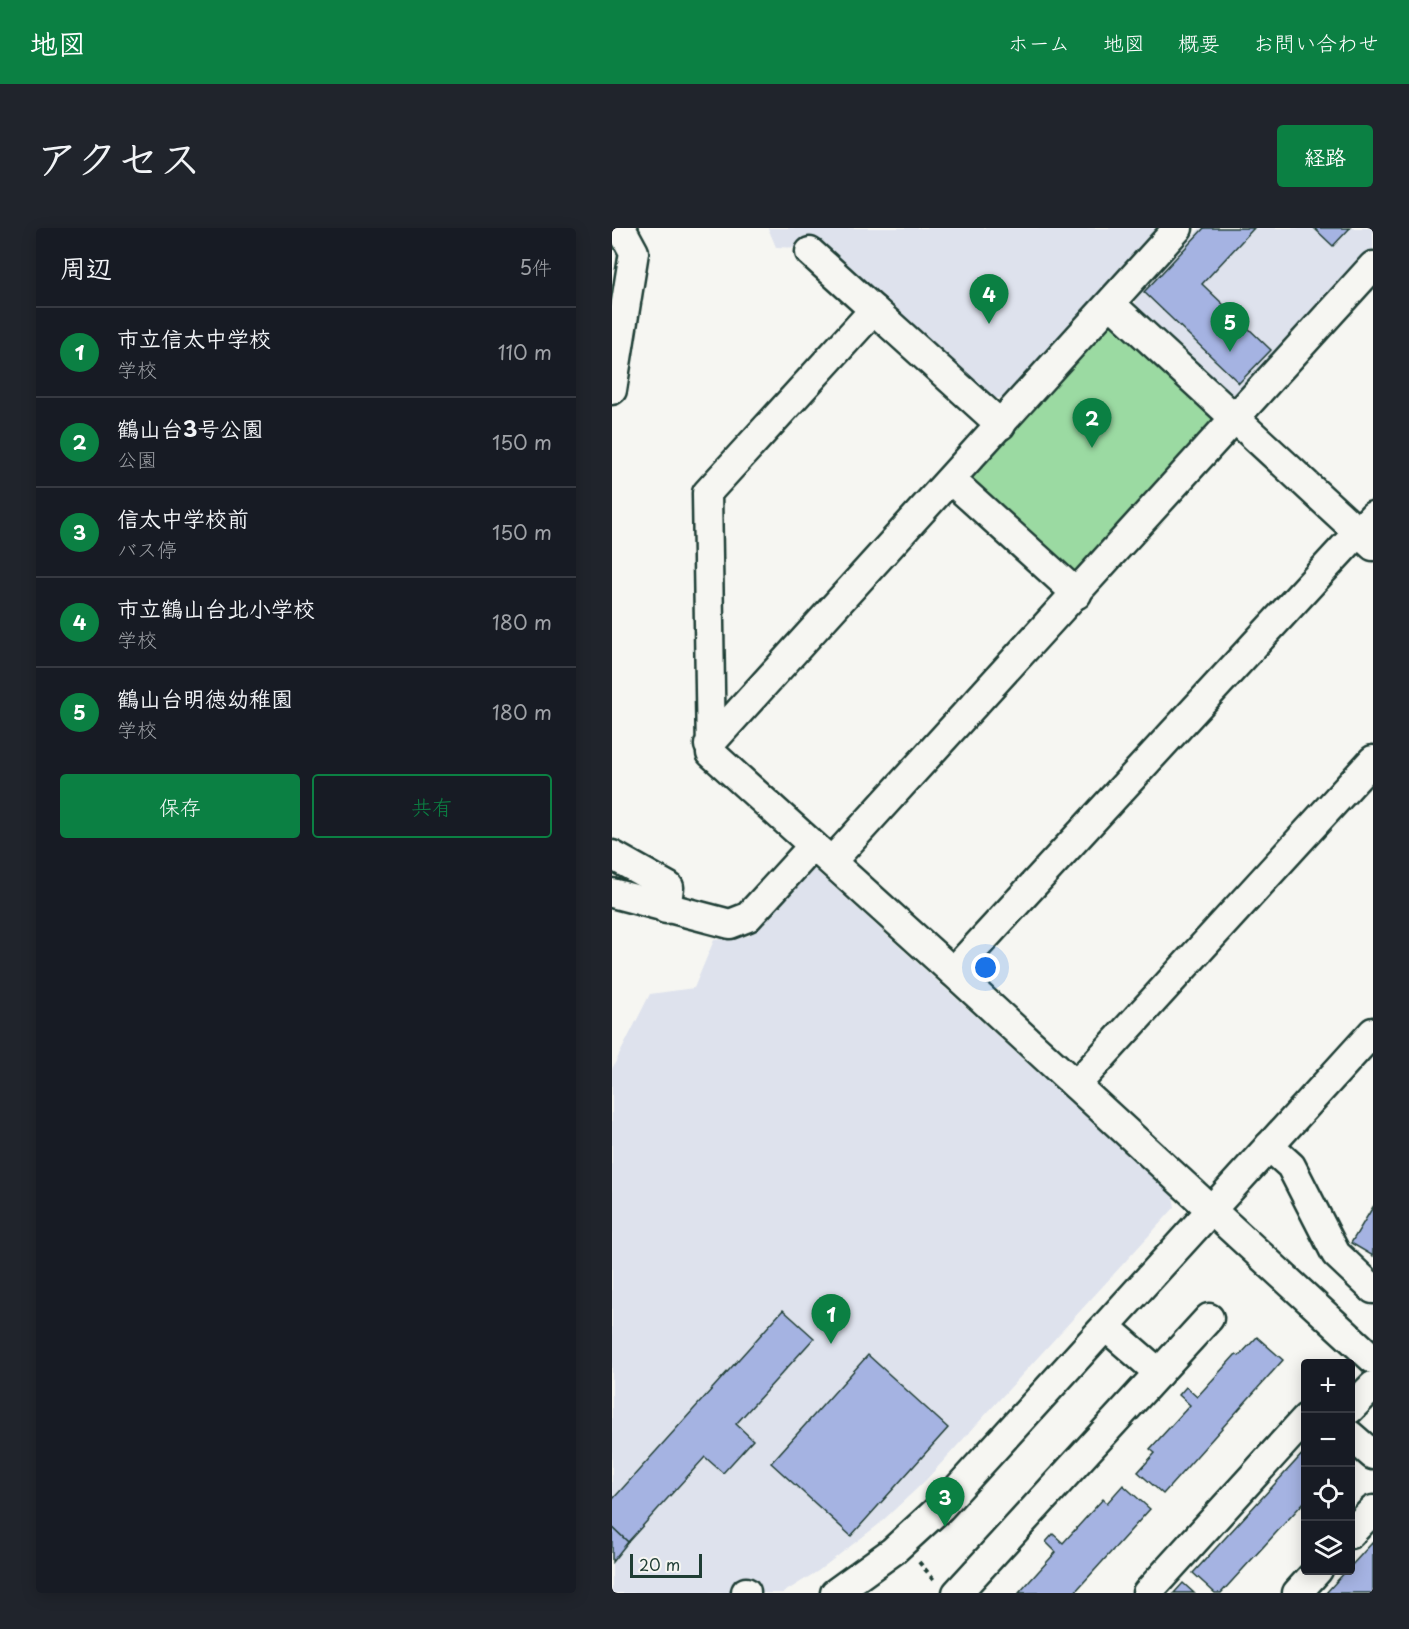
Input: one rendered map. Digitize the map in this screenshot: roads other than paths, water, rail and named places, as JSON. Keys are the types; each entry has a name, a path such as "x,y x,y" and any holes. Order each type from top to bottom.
{"street":[{"path":"612,390 634,252 621,228"},
{"path":"709,745 1178,228"},
{"path":"810,252 1001,425"},
{"path":"612,893 730,924 748,917 822,854 1077,594 1373,266"},
{"path":"953,972 1368,531 1234,418 1111,304"},
{"path":"874,310 707,493 709,745 711,753 953,972 1373,1359"},
{"path":"951,480 1077,594"},
{"path":"1076,1085 1373,760"},
{"path":"612,855 669,887 666,909"},
{"path":"835,1593 894,1551 941,1507 1373,1032"},
{"path":"1269,1146 1292,1166 1336,1254 1373,1289"},
{"path":"947,1588 1159,1373 1209,1318"},
{"path":"1106,1327 1159,1373"},
{"path":"1355,1404 1373,1386"},
{"path":"1147,1593 1301,1422"},
{"path":"1355,1439 1373,1455"},
{"path":"1355,1529 1373,1510"},
{"path":"1297,1593 1313,1575"}],"place":[{"name":"市立鶴山台北小学校","path":"989,324"},
{"name":"鶴山台明徳幼稚園","path":"1230,352"},
{"name":"鶴山台3号公園","path":"1092,448"},
{"name":"市立信太中学校","path":"831,1344"},
{"name":"信太中学校前","path":"945,1527"}]}
